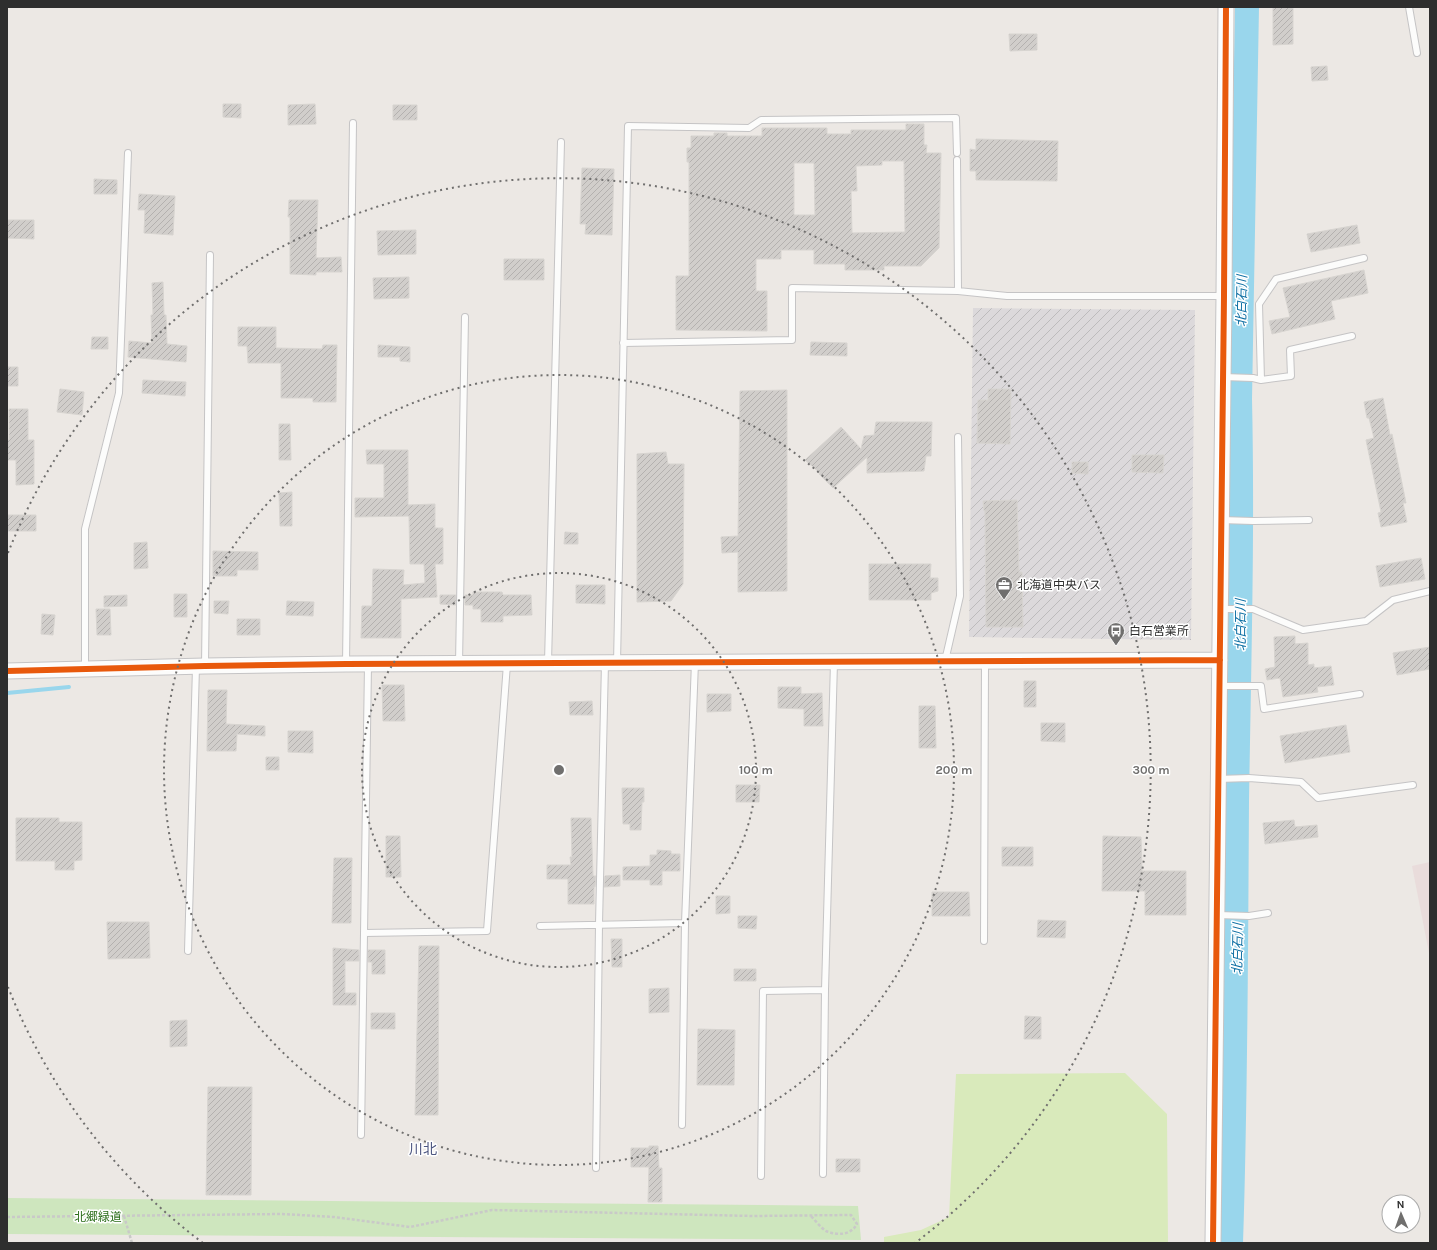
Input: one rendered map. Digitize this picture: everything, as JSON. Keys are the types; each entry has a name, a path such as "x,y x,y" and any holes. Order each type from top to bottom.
{"street":[{"path":"1213,1243 1222,915 1224,685 1220,660 1224,610 1226,520 1226,378 1224,296 1226,7"},
{"path":"7,671 346,664 1220,660"}],"lane":[{"path":"1409,7 1417,53"},
{"path":"596,1168 599,924 611,663 623,343 628,126 749,128 761,120 956,118 958,291"},
{"path":"346,664 353,123"},
{"path":"548,663 561,142"},
{"path":"85,669 85,529 119,393 128,153"},
{"path":"188,951 200,666 210,255"},
{"path":"1261,380 1259,304 1276,279 1364,258"},
{"path":"623,343 792,340 792,288 958,291 1007,296 1224,296"},
{"path":"459,664 465,317"},
{"path":"1226,378 1253,378 1261,380 1291,376 1290,350 1352,336"},
{"path":"945,661 960,596 958,437"},
{"path":"1226,520 1309,520"},
{"path":"1224,610 1252,609 1303,630 1366,621 1393,600 1430,591"},
{"path":"984,941 985,660"},
{"path":"682,1125 685,923 695,662"},
{"path":"823,1174 825,990 834,662"},
{"path":"361,1135 368,664"},
{"path":"364,933 487,931 507,664"},
{"path":"1224,685 1261,686 1264,709 1360,694"},
{"path":"1222,779 1249,778 1301,782 1318,798 1413,785"},
{"path":"1222,915 1249,916 1268,913"},
{"path":"540,926 685,923"},
{"path":"761,1176 763,991 825,990"}],"path":[{"path":"7,1216 282,1214 334,1217 410,1227 492,1210 686,1215 851,1214 857,1224 854,1230 843,1234 825,1231 810,1215"},
{"path":"124,1216 132,1243"}],"shaded area":[{"path":"973,308 1195,310 1191,640 969,637"},
{"path":"1430,862 1430,958 1412,866"}],"green space":[{"path":"1125,1073 1167,1114 1168,1243 884,1243 884,1237 921,1230 949,1217 956,1074"},
{"name":"北郷緑道","path":"7,1198 858,1206 861,1240 7,1234"}],"building":[{"path":"1273,7 1293,7 1293,44 1273,45"},
{"path":"1009,34 1037,34 1037,50 1010,51"},
{"path":"1327,66 1328,80 1312,81 1311,67"},
{"path":"223,104 241,104 241,118 223,117"},
{"path":"315,104 316,124 288,125 288,105"},
{"path":"393,105 417,105 417,120 393,120"},
{"path":"906,124 924,124 924,145 927,145 926,153 941,153 939,248 921,266 884,266 884,270 845,270 845,264 814,264 814,250 781,250 781,259 756,259 756,291 767,291 767,331 676,330 676,276 689,276 689,162 687,162 687,148 691,148 691,136 714,136 714,133 727,133 727,136 762,136 762,128 827,128 827,134 851,134 851,130 906,130","holes":["882,161 904,161 905,232 852,233 851,191 857,191 856,166 882,165","794,163 814,163 815,215 794,215"]},
{"path":"976,139 1058,141 1057,181 976,180 976,171 970,171 970,149 976,150"},
{"path":"582,168 614,169 612,235 585,234 586,224 580,224"},
{"path":"94,179 117,180 117,194 94,194"},
{"path":"139,194 175,196 173,235 144,233 145,210 138,210"},
{"path":"289,200 318,200 316,258 341,257 342,272 316,272 316,275 290,274 290,217 288,217"},
{"path":"7,220 34,220 34,239 7,238"},
{"path":"1357,225 1360,243 1311,252 1307,234"},
{"path":"416,230 416,254 378,255 377,231"},
{"path":"504,259 544,259 544,280 504,280"},
{"path":"1364,270 1368,293 1331,301 1335,319 1272,334 1269,321 1290,317 1283,288"},
{"path":"409,277 409,298 374,299 373,278"},
{"path":"163,282 167,344 187,346 186,362 128,357 129,341 152,343 152,283"},
{"path":"238,327 276,327 276,348 322,349 323,345 337,345 336,402 313,402 313,398 281,398 281,363 248,363 247,346 238,346"},
{"path":"92,337 108,337 108,349 91,349"},
{"path":"811,342 847,343 847,356 810,355"},
{"path":"378,345 410,347 410,362 400,361 400,357 378,357"},
{"path":"7,367 18,367 18,386 7,386"},
{"path":"143,380 186,382 185,396 142,393"},
{"path":"60,389 84,392 82,415 57,412"},
{"path":"988,389 1011,389 1010,444 977,443 978,400 988,400"},
{"path":"787,390 787,591 738,592 738,552 722,553 721,537 738,536 740,391"},
{"path":"1383,398 1406,503 1403,503 1407,522 1381,527 1378,513 1381,512 1366,440 1374,438 1369,418 1367,418 1364,402"},
{"path":"9,409 28,409 28,440 34,440 34,484 16,485 16,460 7,460 7,440 9,440"},
{"path":"876,422 932,422 931,456 926,456 924,471 867,473 867,457 833,488 819,474 820,473 805,460 841,427 861,449 864,436 874,435"},
{"path":"279,424 290,424 291,460 279,460"},
{"path":"366,450 408,450 408,505 435,504 435,528 443,528 443,564 435,564 437,597 401,599 401,638 361,638 362,606 372,606 373,569 404,570 403,585 425,583 424,564 410,564 409,516 355,517 355,498 384,498 384,464 367,464"},
{"path":"666,452 668,464 684,464 683,584 671,601 637,602 637,454"},
{"path":"1132,455 1164,455 1163,473 1132,472"},
{"path":"1072,462 1088,462 1088,474 1072,473"},
{"path":"292,492 292,526 280,526 279,493"},
{"path":"1017,500 1019,572 1022,572 1023,627 986,627 985,511 983,501"},
{"path":"7,515 36,515 36,531 7,531"},
{"path":"565,532 578,533 578,544 564,544"},
{"path":"147,542 148,568 134,569 134,543"},
{"path":"213,551 258,552 258,570 237,570 237,576 213,576"},
{"path":"1421,558 1425,579 1380,587 1376,566"},
{"path":"869,564 931,564 930,578 938,578 938,591 931,593 931,600 869,600"},
{"path":"576,585 605,585 605,604 576,603"},
{"path":"473,592 502,592 503,595 531,595 532,615 503,616 503,622 481,622 481,609 473,609 473,605 465,605 465,595 473,595"},
{"path":"174,594 187,594 187,617 174,617"},
{"path":"127,595 127,606 104,607 104,596"},
{"path":"440,595 456,595 456,605 440,604"},
{"path":"214,601 229,601 228,614 214,613"},
{"path":"287,601 314,602 313,616 286,615"},
{"path":"96,609 110,609 111,635 97,635"},
{"path":"42,614 55,615 53,635 41,634"},
{"path":"237,619 260,619 260,635 237,635"},
{"path":"1295,636 1295,644 1308,643 1308,665 1314,664 1314,668 1331,666 1334,685 1317,687 1318,692 1283,697 1280,678 1267,680 1265,669 1275,667 1274,637"},
{"path":"1430,647 1430,669 1397,675 1393,653"},
{"path":"1024,681 1036,681 1036,707 1024,707"},
{"path":"382,685 404,685 405,721 383,721"},
{"path":"778,687 801,687 801,694 822,693 823,726 804,726 804,709 778,708"},
{"path":"208,690 227,690 226,724 265,726 265,736 237,734 236,751 207,751"},
{"path":"707,694 731,694 731,711 707,712"},
{"path":"592,701 593,715 570,715 569,702"},
{"path":"919,706 935,706 936,748 919,748"},
{"path":"1041,723 1065,723 1065,742 1041,741"},
{"path":"1346,725 1350,752 1285,763 1280,736"},
{"path":"288,731 313,731 313,753 288,752"},
{"path":"266,757 279,757 279,770 266,770"},
{"path":"736,785 760,785 759,802 736,802"},
{"path":"622,788 644,788 641,830 630,830 630,824 623,824"},
{"path":"16,818 59,818 59,822 82,822 82,860 74,861 74,870 55,870 55,861 16,861"},
{"path":"571,818 591,818 593,876 596,876 594,887 594,904 568,904 568,879 547,879 547,865 571,865"},
{"path":"1294,820 1295,827 1317,825 1318,837 1265,844 1263,823"},
{"path":"386,836 400,836 401,877 386,877"},
{"path":"1103,836 1141,837 1142,871 1186,871 1186,915 1145,915 1145,891 1102,891"},
{"path":"1002,847 1033,847 1033,866 1002,866"},
{"path":"657,850 671,851 671,854 680,854 680,871 662,871 662,885 650,885 650,880 623,880 623,867 650,866 650,855 657,855"},
{"path":"334,858 352,858 351,923 332,923"},
{"path":"620,875 620,886 604,887 605,876"},
{"path":"932,892 969,892 970,916 932,916"},
{"path":"716,896 730,896 730,913 716,914"},
{"path":"738,916 757,916 756,929 738,928"},
{"path":"1038,920 1066,921 1065,938 1037,937"},
{"path":"107,922 149,922 150,958 108,959"},
{"path":"611,939 622,939 622,967 612,967"},
{"path":"419,946 439,946 438,1115 415,1115"},
{"path":"333,948 359,950 359,961 345,961 345,993 356,993 356,1005 333,1005"},
{"path":"368,950 385,950 385,974 372,974 372,962 368,962"},
{"path":"734,969 756,969 756,981 734,981"},
{"path":"669,988 669,1012 649,1013 649,989"},
{"path":"371,1013 395,1013 395,1029 371,1029"},
{"path":"1025,1016 1041,1017 1041,1039 1024,1039"},
{"path":"187,1020 187,1046 170,1047 170,1021"},
{"path":"698,1029 735,1030 734,1085 697,1085"},
{"path":"208,1087 252,1087 251,1195 206,1195"},
{"path":"649,1146 658,1146 659,1168 662,1168 662,1202 648,1202 649,1167 631,1167 631,1148 649,1148"},
{"path":"836,1159 860,1159 860,1172 836,1172"}],"waterway":[{"name":"北白石川","path":"1231,1243 1235,1078 1241,500 1240,399 1247,7"},
{"path":"7,693 69,687"}],"cycle path":[{"path":"1213,1243 1226,7"},
{"path":"7,671 346,664 1220,660"}],"place":[{"name":"北海道中央バス","path":"1004,600"},
{"name":"白石営業所","path":"1116,646"}],"district":[{"name":"川北","path":"423,1149"}]}
